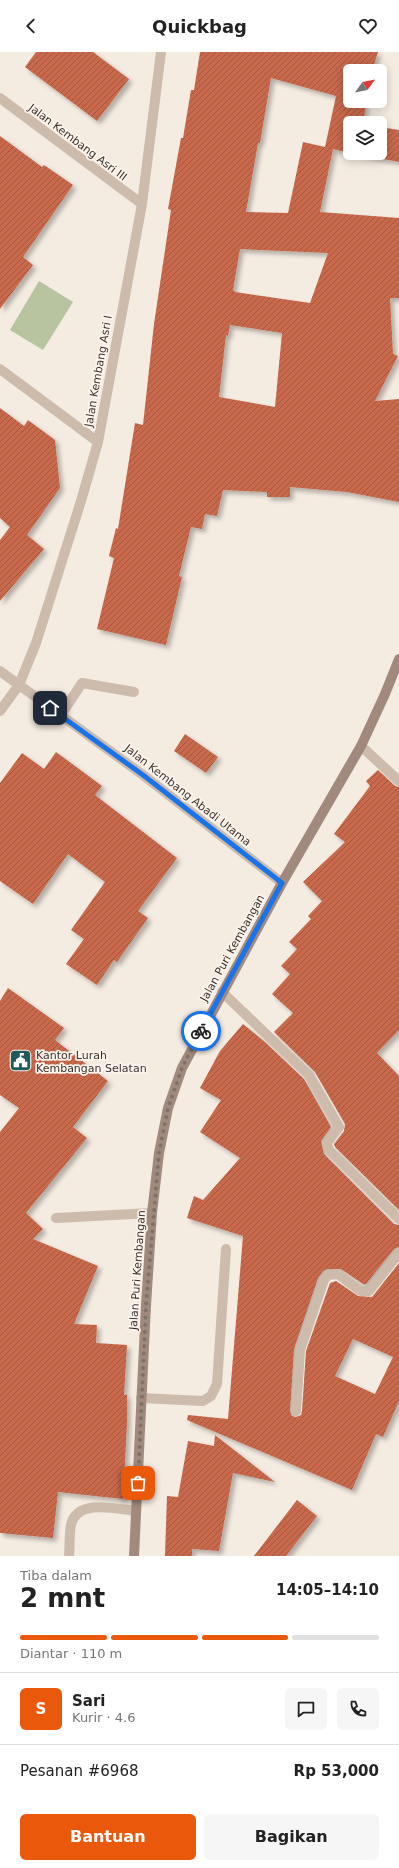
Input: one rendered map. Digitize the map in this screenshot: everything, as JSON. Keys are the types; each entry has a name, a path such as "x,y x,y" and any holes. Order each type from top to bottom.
{"main road":[{"name":"Jalan Puri Kembangan","path":"134,1556 152,1213 159,1153 168,1108 182,1068 282,883 361,746 399,660"}],"street":[{"name":"Jalan Kembang Asri I","path":"0,712 19,685 41,628 98,442 142,204 161,52"},
{"name":"Jalan Kembang Asri III","path":"0,98 142,204"},
{"path":"0,369 98,442"},
{"name":"Jalan Kembang Abadi Utama","path":"0,671 143,775 282,883"},
{"path":"61,715 82,683 134,692"},
{"path":"361,746 399,781"},
{"path":"222,992 309,1075 339,1127 327,1143 329,1150 399,1220"},
{"path":"56,1218 152,1213"},
{"path":"142,1398 203,1401 211,1396 217,1384 226,1249"},
{"path":"296,1411 300,1350 324,1280 328,1275 338,1274 362,1291 369,1291 399,1253"},
{"path":"69,1556 71,1524 77,1512 89,1507 136,1511"}],"green space":[{"path":"39,281 73,302 43,350 10,330"}],"building":[{"path":"36,52 93,52 129,79 97,121 25,67"},
{"path":"200,52 378,52 374,64 343,64 343,108 366,108 364,116 343,116 343,151 333,149 320,212 399,218 399,298 390,298 393,354 398,356 375,401 399,399 399,502 347,492 290,487 290,497 267,497 267,492 223,490 217,516 205,514 202,529 191,527 179,576 182,577 166,645 97,629 114,558 109,556 116,528 118,529 135,423 143,425 154,324 171,210 168,209 181,138 183,138 191,90 194,90","holes":["271,78 336,96 325,147 303,142 288,213 246,212","240,249 328,253 310,303 235,292 233,290","230,325 282,333 275,407 219,397 226,335 228,336"]},
{"path":"387,128 399,130 399,162 387,160"},
{"path":"0,136 42,167 44,165 73,185 23,257 33,265 0,309"},
{"path":"0,408 24,426 28,420 55,440 60,488 27,535 44,549 0,601 0,540 10,527 0,518"},
{"path":"185,734 218,757 206,773 174,751"},
{"path":"56,752 102,786 95,795 177,858 138,911 148,918 117,962 114,960 97,985 66,964 84,939 71,930 105,882 68,854 33,904 0,881 0,783 22,753 44,769"},
{"path":"378,770 395,786 399,787 399,1030 377,1053 399,1076 399,1210 335,1147 334,1144 344,1131 345,1124 315,1072 274,1032 293,1013 272,994 290,974 281,966 297,949 289,942 311,919 308,916 322,901 303,882 345,842 334,834 370,786 366,781"},
{"path":"8,988 64,1028 55,1040 108,1081 73,1127 87,1138 26,1213 43,1229 33,1239 98,1266 74,1324 97,1325 96,1343 127,1345 124,1395 127,1395 127,1423 123,1499 58,1492 53,1538 0,1533 0,1132 19,1108 0,1095 0,1001"},
{"path":"243,1024 265,1042 304,1079 331,1127 321,1141 324,1154 394,1224 399,1225 399,1247 394,1249 366,1284 363,1284 341,1269 327,1269 323,1271 318,1278 294,1349 290,1411 292,1416 296,1417 301,1415 302,1411 306,1351 330,1283 336,1281 358,1296 372,1297 399,1263 399,1401 383,1437 376,1434 352,1490 187,1420 188,1415 228,1419 243,1236 187,1218 194,1196 203,1200 240,1158 200,1132 221,1100 200,1088 220,1051","holes":["353,1339 393,1357 375,1394 335,1376"]},
{"path":"215,1435 275,1482 233,1473 219,1551 192,1549 192,1556 165,1556 167,1496 178,1497 188,1441 214,1446"},
{"path":"297,1500 317,1516 286,1556 254,1556"}],"way so far":[{"path":"138,1483 146,1305 152,1213 159,1153 168,1108 182,1068 201,1031"}],"place":[{"name":"Kantor Lurah Kembangan Selatan","path":"20,1061"}],"route":[{"path":"50,708 143,775 282,883 201,1031"}]}
